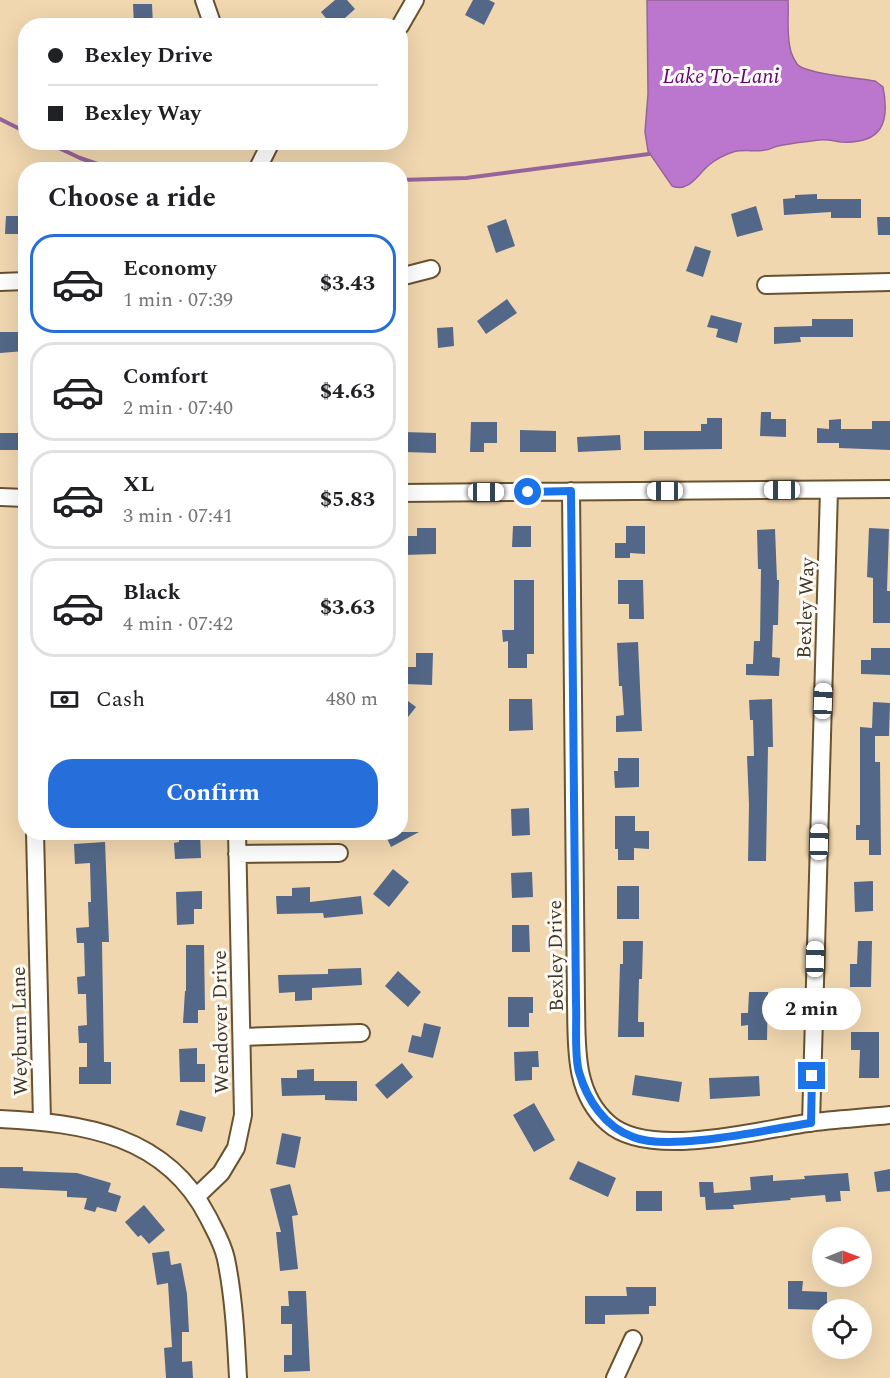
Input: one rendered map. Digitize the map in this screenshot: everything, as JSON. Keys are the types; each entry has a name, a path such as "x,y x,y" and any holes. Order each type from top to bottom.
{"street":[{"path":"204,0 210,18"},
{"path":"405,18 415,0"},
{"path":"408,275 431,269"},
{"path":"0,282 18,281"},
{"path":"766,285 890,282"},
{"path":"408,493 890,489"},
{"name":"Bexley Way","path":"811,1123 829,490"},
{"name":"Bexley Drive","path":"571,491 576,1003 578,1070 586,1091 608,1124 633,1138 662,1142 705,1139 811,1123 890,1115"},
{"path":"0,497 18,498"},
{"name":"Weyburn Lane","path":"35,840 42,1121"},
{"name":"Wendover Drive","path":"197,1196 221,1173 236,1148 243,1115 237,840"},
{"path":"237,854 339,853"},
{"path":"242,1037 361,1033"},
{"path":"0,1119 42,1121 100,1132 138,1146 168,1164 197,1196 221,1243 226,1260 236,1338 238,1378"},
{"path":"615,1378 633,1338"}],"water":[{"name":"Lake To-Lani","path":"647,0 788,0 789,39 791,52 797,64 821,73 875,81 883,87 885,111 880,129 874,135 855,142 822,140 776,146 767,150 733,152 720,157 688,185 672,186 648,151 645,132 648,94"}],"building":[{"path":"335,0 347,0 355,9 345,18 326,18 321,12"},
{"path":"473,0 489,0 495,3 484,25 465,15"},
{"path":"133,4 152,4 153,18 134,18"},
{"path":"817,194 817,199 861,199 861,218 831,218 831,212 784,215 783,199 795,198 795,195"},
{"path":"756,206 763,230 737,237 731,214"},
{"path":"6,216 18,216 18,234 5,234"},
{"path":"877,217 890,217 890,235 878,235"},
{"path":"506,219 515,246 496,253 487,226"},
{"path":"695,246 711,251 703,277 686,271"},
{"path":"507,299 517,313 486,334 477,321"},
{"path":"711,315 742,323 737,343 716,337 718,329 707,327"},
{"path":"812,319 853,319 853,337 800,337 801,342 774,344 774,327 812,326"},
{"path":"453,327 454,346 438,348 437,328"},
{"path":"0,332 18,332 18,352 0,353"},
{"path":"761,412 771,412 771,419 786,419 786,437 760,436"},
{"path":"707,418 722,418 722,449 644,450 644,431 701,431 701,424 707,424"},
{"path":"841,419 841,429 872,429 872,421 890,421 890,450 839,448 839,443 817,443 817,428 829,429 829,420"},
{"path":"471,422 497,422 497,443 484,443 484,452 470,452"},
{"path":"520,430 556,431 556,452 520,452"},
{"path":"408,432 436,433 436,453 408,452"},
{"path":"0,433 18,433 18,450 0,450"},
{"path":"620,435 621,450 578,452 577,437"},
{"path":"513,526 531,526 531,547 512,547"},
{"path":"626,526 645,526 645,554 630,553 630,558 615,558 615,543 626,543"},
{"path":"417,528 436,528 436,554 408,555 408,536 417,536"},
{"path":"869,528 889,529 887,591 890,591 890,623 873,623 873,578 867,577"},
{"path":"775,529 777,580 779,580 778,625 773,625 772,657 780,658 779,676 746,675 746,664 753,664 754,641 760,641 761,569 758,569 757,530"},
{"path":"514,580 534,580 534,654 527,654 527,668 508,668 508,641 503,642 502,630 514,630"},
{"path":"618,580 643,580 644,619 629,619 629,604 618,604"},
{"path":"638,642 642,731 616,732 616,716 624,715 622,686 619,686 617,643"},
{"path":"871,648 890,648 890,675 861,674 861,660 871,660"},
{"path":"416,653 433,653 432,685 408,684 408,667 416,667"},
{"path":"509,699 532,699 533,730 509,731"},
{"path":"772,699 773,747 768,747 766,861 748,861 747,756 754,756 753,720 750,720 749,700"},
{"path":"408,701 416,707 408,717"},
{"path":"873,702 890,703 889,736 875,736 875,762 880,762 881,855 869,855 869,840 856,840 856,825 860,825 860,727 872,728"},
{"path":"618,758 639,758 639,787 615,788 614,771 618,771"},
{"path":"529,808 530,835 512,836 511,809"},
{"path":"615,816 635,816 635,831 649,831 649,849 634,848 634,860 618,860 618,849 615,849"},
{"path":"408,832 419,832 408,838"},
{"path":"179,840 200,840 201,858 175,859 174,843"},
{"path":"388,840 404,840 391,847"},
{"path":"105,842 109,942 102,942 104,1062 111,1062 111,1084 79,1084 79,1067 87,1067 87,1043 79,1043 78,1026 87,1025 86,994 78,994 77,977 85,976 84,943 77,943 76,928 89,927 88,902 91,902 90,863 75,864 74,844"},
{"path":"393,869 409,882 389,907 373,894"},
{"path":"532,872 533,897 512,898 511,873"},
{"path":"873,881 873,911 855,912 854,882"},
{"path":"617,886 639,886 639,919 617,919"},
{"path":"310,887 310,902 361,896 363,914 324,918 323,913 277,914 276,896 292,896 292,888"},
{"path":"202,891 202,909 194,909 194,924 177,925 176,892"},
{"path":"512,925 529,925 530,952 512,952"},
{"path":"623,941 643,941 638,1022 644,1022 644,1037 618,1037"},
{"path":"858,941 872,941 871,987 850,987 850,964 857,964"},
{"path":"186,945 204,945 205,1010 198,1010 198,1023 183,1023"},
{"path":"361,968 362,985 312,988 312,1000 295,1001 295,992 279,993 278,975 328,974 328,969"},
{"path":"398,971 421,992 408,1007 385,986"},
{"path":"749,992 768,992 767,1040 748,1040 748,1025 741,1026 741,1013 748,1013"},
{"path":"508,997 533,997 533,1013 529,1013 529,1027 508,1027"},
{"path":"424,1023 441,1027 433,1058 408,1052 412,1035 421,1037"},
{"path":"851,1032 879,1032 879,1078 859,1078 860,1050 851,1050"},
{"path":"197,1048 197,1064 205,1064 205,1082 180,1082 179,1049"},
{"path":"538,1051 539,1067 532,1067 532,1080 515,1081 514,1052"},
{"path":"402,1063 413,1077 387,1099 375,1085"},
{"path":"314,1069 314,1081 357,1081 357,1101 325,1100 325,1095 282,1096 281,1078 297,1078 297,1070"},
{"path":"635,1075 682,1082 679,1102 632,1095"},
{"path":"759,1076 760,1096 710,1099 709,1078"},
{"path":"534,1103 555,1140 534,1152 513,1115"},
{"path":"180,1110 206,1117 202,1132 176,1125"},
{"path":"282,1133 301,1137 295,1168 276,1164"},
{"path":"578,1161 616,1178 608,1197 569,1179"},
{"path":"0,1167 23,1167 23,1171 77,1173 111,1183 108,1192 121,1196 116,1212 97,1207 95,1212 84,1209 87,1198 67,1197 67,1191 0,1188"},
{"path":"890,1169 890,1191 877,1192 874,1172"},
{"path":"848,1173 850,1191 840,1191 841,1201 826,1202 825,1195 733,1205 734,1209 706,1210 705,1197 700,1197 699,1182 713,1182 714,1193 751,1190 750,1177 773,1175 773,1181"},
{"path":"290,1184 298,1215 292,1216 298,1269 280,1271 276,1232 281,1232 270,1189"},
{"path":"636,1191 662,1191 662,1211 636,1211"},
{"path":"144,1205 165,1230 149,1244 141,1235 138,1237 125,1222"},
{"path":"169,1251 171,1265 181,1263 187,1294 189,1332 182,1332 182,1362 192,1361 193,1378 166,1378 164,1348 172,1347 168,1283 157,1285 152,1253"},
{"path":"788,1281 803,1281 802,1291 827,1292 827,1299 812,1299 812,1310 788,1309"},
{"path":"626,1287 656,1287 656,1306 649,1306 649,1314 605,1315 605,1324 585,1324 585,1296 627,1296"},
{"path":"288,1291 306,1291 310,1371 284,1372 284,1355 292,1355 292,1324 281,1324 281,1306 289,1306"}],"waterway":[{"path":"0,119 18,128"},
{"path":"63,150 92,162"},
{"path":"408,180 466,178 649,154"}],"route":[{"path":"528,492 571,491 576,1003 578,1070 586,1091 608,1124 633,1138 662,1142 705,1139 811,1123 812,1076"}]}
